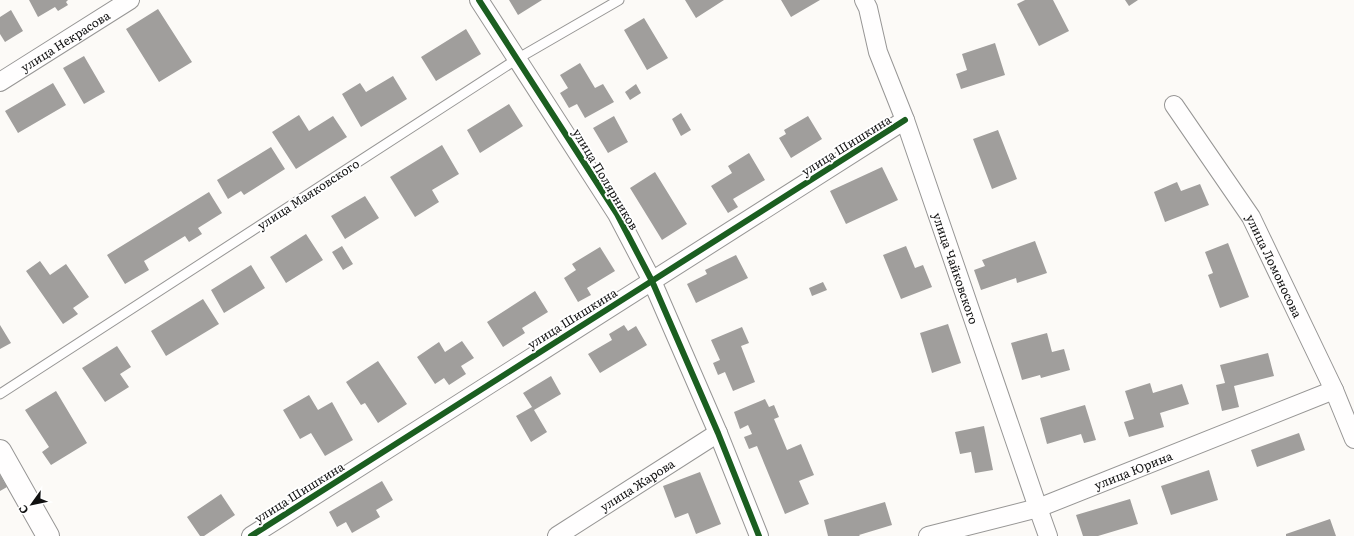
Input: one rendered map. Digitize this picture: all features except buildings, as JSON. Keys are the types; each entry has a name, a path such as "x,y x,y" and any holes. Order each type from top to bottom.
{"street":[{"name":"улица Некрасова","path":"0,82 130,0"},
{"name":"улица Полярников","path":"480,0 617,214 652,281 718,433 759,536"},
{"name":"улица Чайковского","path":"864,0 868,8 878,52 905,120 1048,536"},
{"name":"улица Ломоносова","path":"1174,105 1251,217 1334,390 1354,439"},
{"name":"улица Шишкина","path":"251,536 905,120"},
{"name":"улица Юрина","path":"928,536 1038,508 1334,390"},
{"name":"улица Жарова","path":"556,536 718,433"},
{"path":"0,451 48,536"}],"lane":[{"name":"улица Маяковского","path":"0,394 517,58 618,0"}],"cycle path":[{"path":"479,0 617,214 652,281 718,433 759,536"},
{"path":"251,536 905,120"}]}
